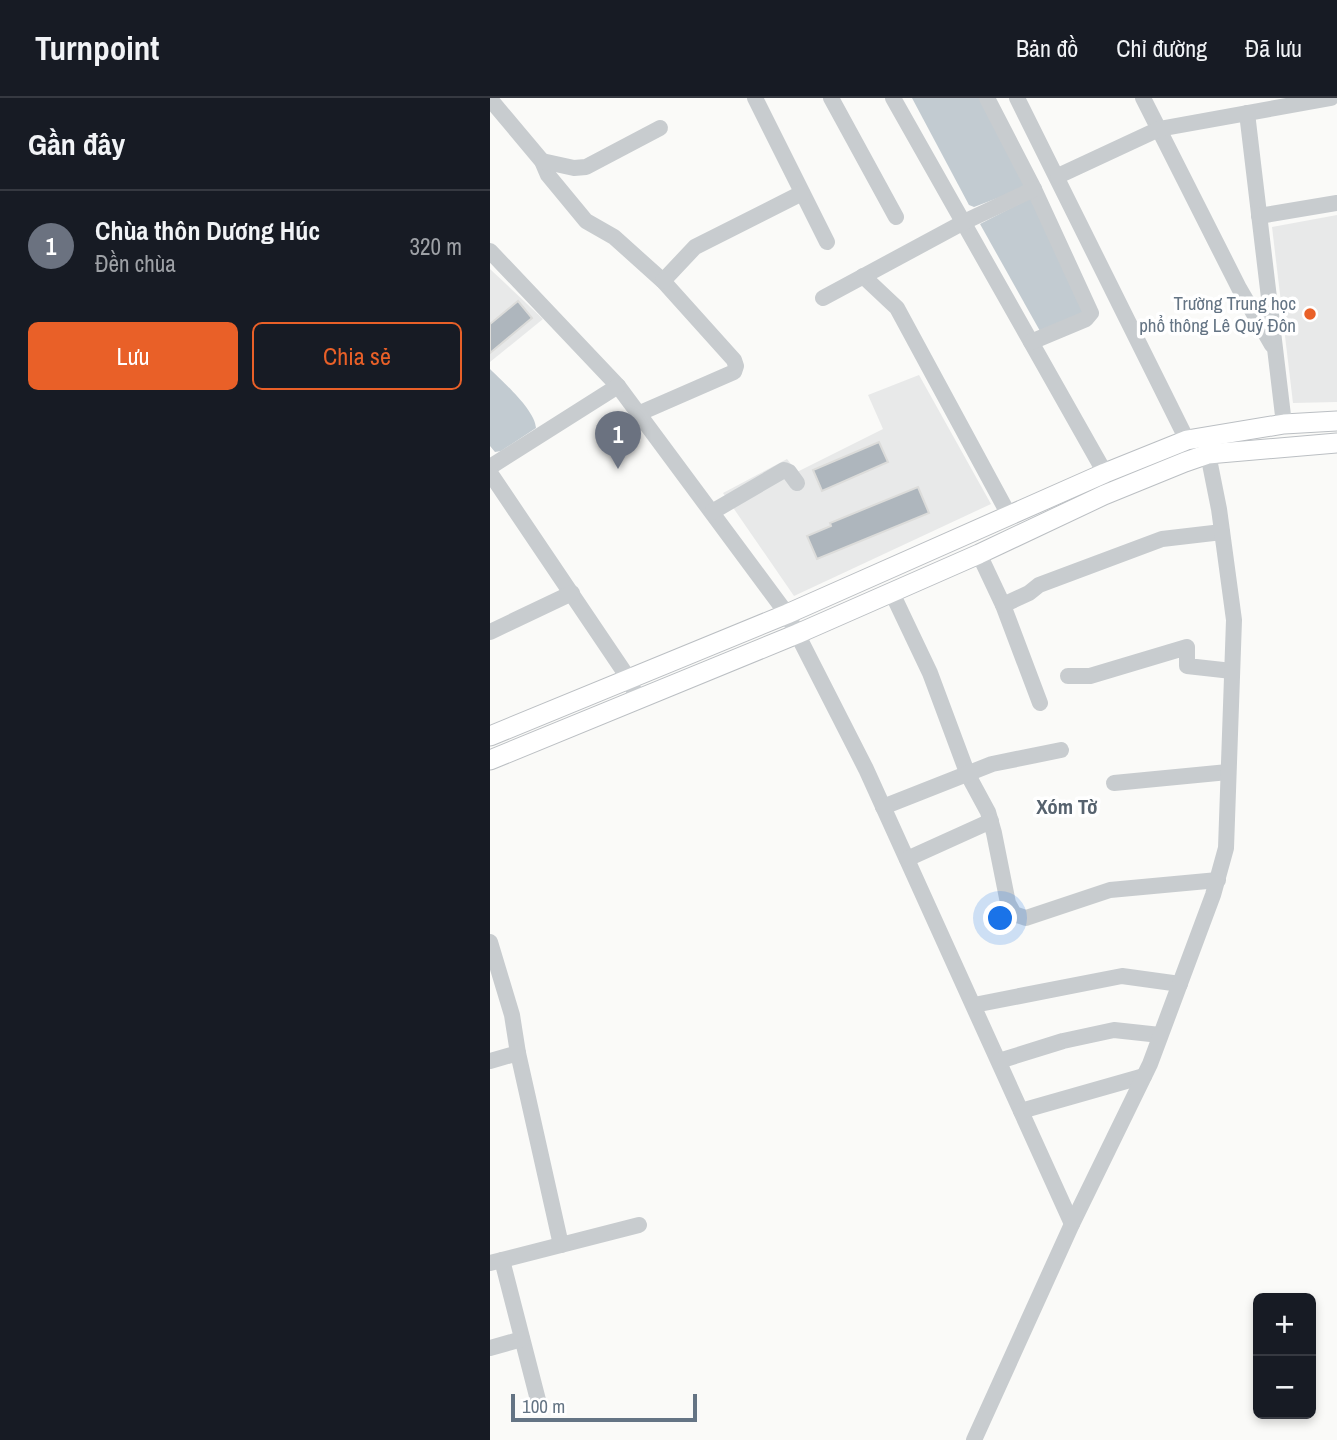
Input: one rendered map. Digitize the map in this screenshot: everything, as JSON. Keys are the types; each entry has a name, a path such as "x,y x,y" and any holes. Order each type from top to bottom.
{"main road":[{"path":"490,736 787,614 1105,473 1200,443 1284,424 1337,421"},
{"path":"490,760 892,593 1153,474 1200,443 1337,443"}],"street":[{"path":"755,98 827,242"},
{"path":"831,98 896,217"},
{"path":"893,98 1105,473"},
{"path":"987,98 1034,189 1091,313 1086,319 1031,342"},
{"path":"974,1440 1072,1224 1144,1076 1218,880 1226,848 1234,620 1222,532 1200,443 1017,98"},
{"path":"1143,98 1239,288 1275,351"},
{"path":"1058,176 1159,129 1247,113 1295,100 1331,98"},
{"path":"490,99 542,161 548,175 586,221 614,237 663,281 734,360 734,372 640,413"},
{"path":"1247,113 1284,424"},
{"path":"542,161 573,168 586,167 660,128"},
{"path":"822,298 964,222 1034,189"},
{"path":"663,281 695,247 802,193"},
{"path":"1259,216 1337,203"},
{"path":"490,251 618,386 787,614 883,807 1072,1224"},
{"path":"863,276 897,308 1009,515"},
{"path":"490,467 618,386"},
{"path":"712,512 784,470 789,472 797,483"},
{"path":"490,473 629,679 637,698"},
{"path":"1003,605 1029,593 1039,585 1162,539 1222,532"},
{"path":"979,554 1003,605 1040,703"},
{"path":"490,632 572,593"},
{"path":"892,593 930,673 968,775 990,821 1008,903 1014,914 1026,918 1110,890 1218,880"},
{"path":"1068,676 1090,676 1187,647 1187,666 1232,671"},
{"path":"883,807 992,764 1061,750"},
{"path":"1114,783 1228,772"},
{"path":"907,859 990,821"},
{"path":"490,942 495,969 512,1015 561,1245"},
{"path":"974,1005 1122,976 1180,984"},
{"path":"999,1061 1063,1041 1114,1030 1160,1035"},
{"path":"490,1061 518,1053"},
{"path":"1021,1111 1144,1076"},
{"path":"538,1400 522,1339 496,1262 639,1225"},
{"path":"490,1348 522,1339"}],"shaded area":[{"path":"912,98 982,98 1025,184 1021,189 974,207 969,205"},
{"path":"1032,199 1084,313 1040,331 980,224"},
{"name":"Trường Trung học phổ thông Lê Quý Đôn","path":"1337,215 1337,402 1293,403 1272,227"},
{"path":"490,269 543,319 490,362"},
{"path":"490,369 524,405 536,428 501,451 495,452 490,446"},
{"path":"919,375 991,504 794,596 723,493 787,459 797,472 883,429 868,395"}],"building":[{"path":"518,301 532,318 490,353 490,324"},
{"path":"879,442 888,462 822,491 813,470"},
{"path":"918,487 929,513 817,559 807,536 831,526 830,523"}],"place":[{"name":"Trường Trung học phổ thông Lê Quý Đôn","path":"1310,314"},
{"name":"Chùa thôn Dương Húc","path":"618,469"}],"district":[{"name":"Xóm Tờ","path":"1067,807"}]}
